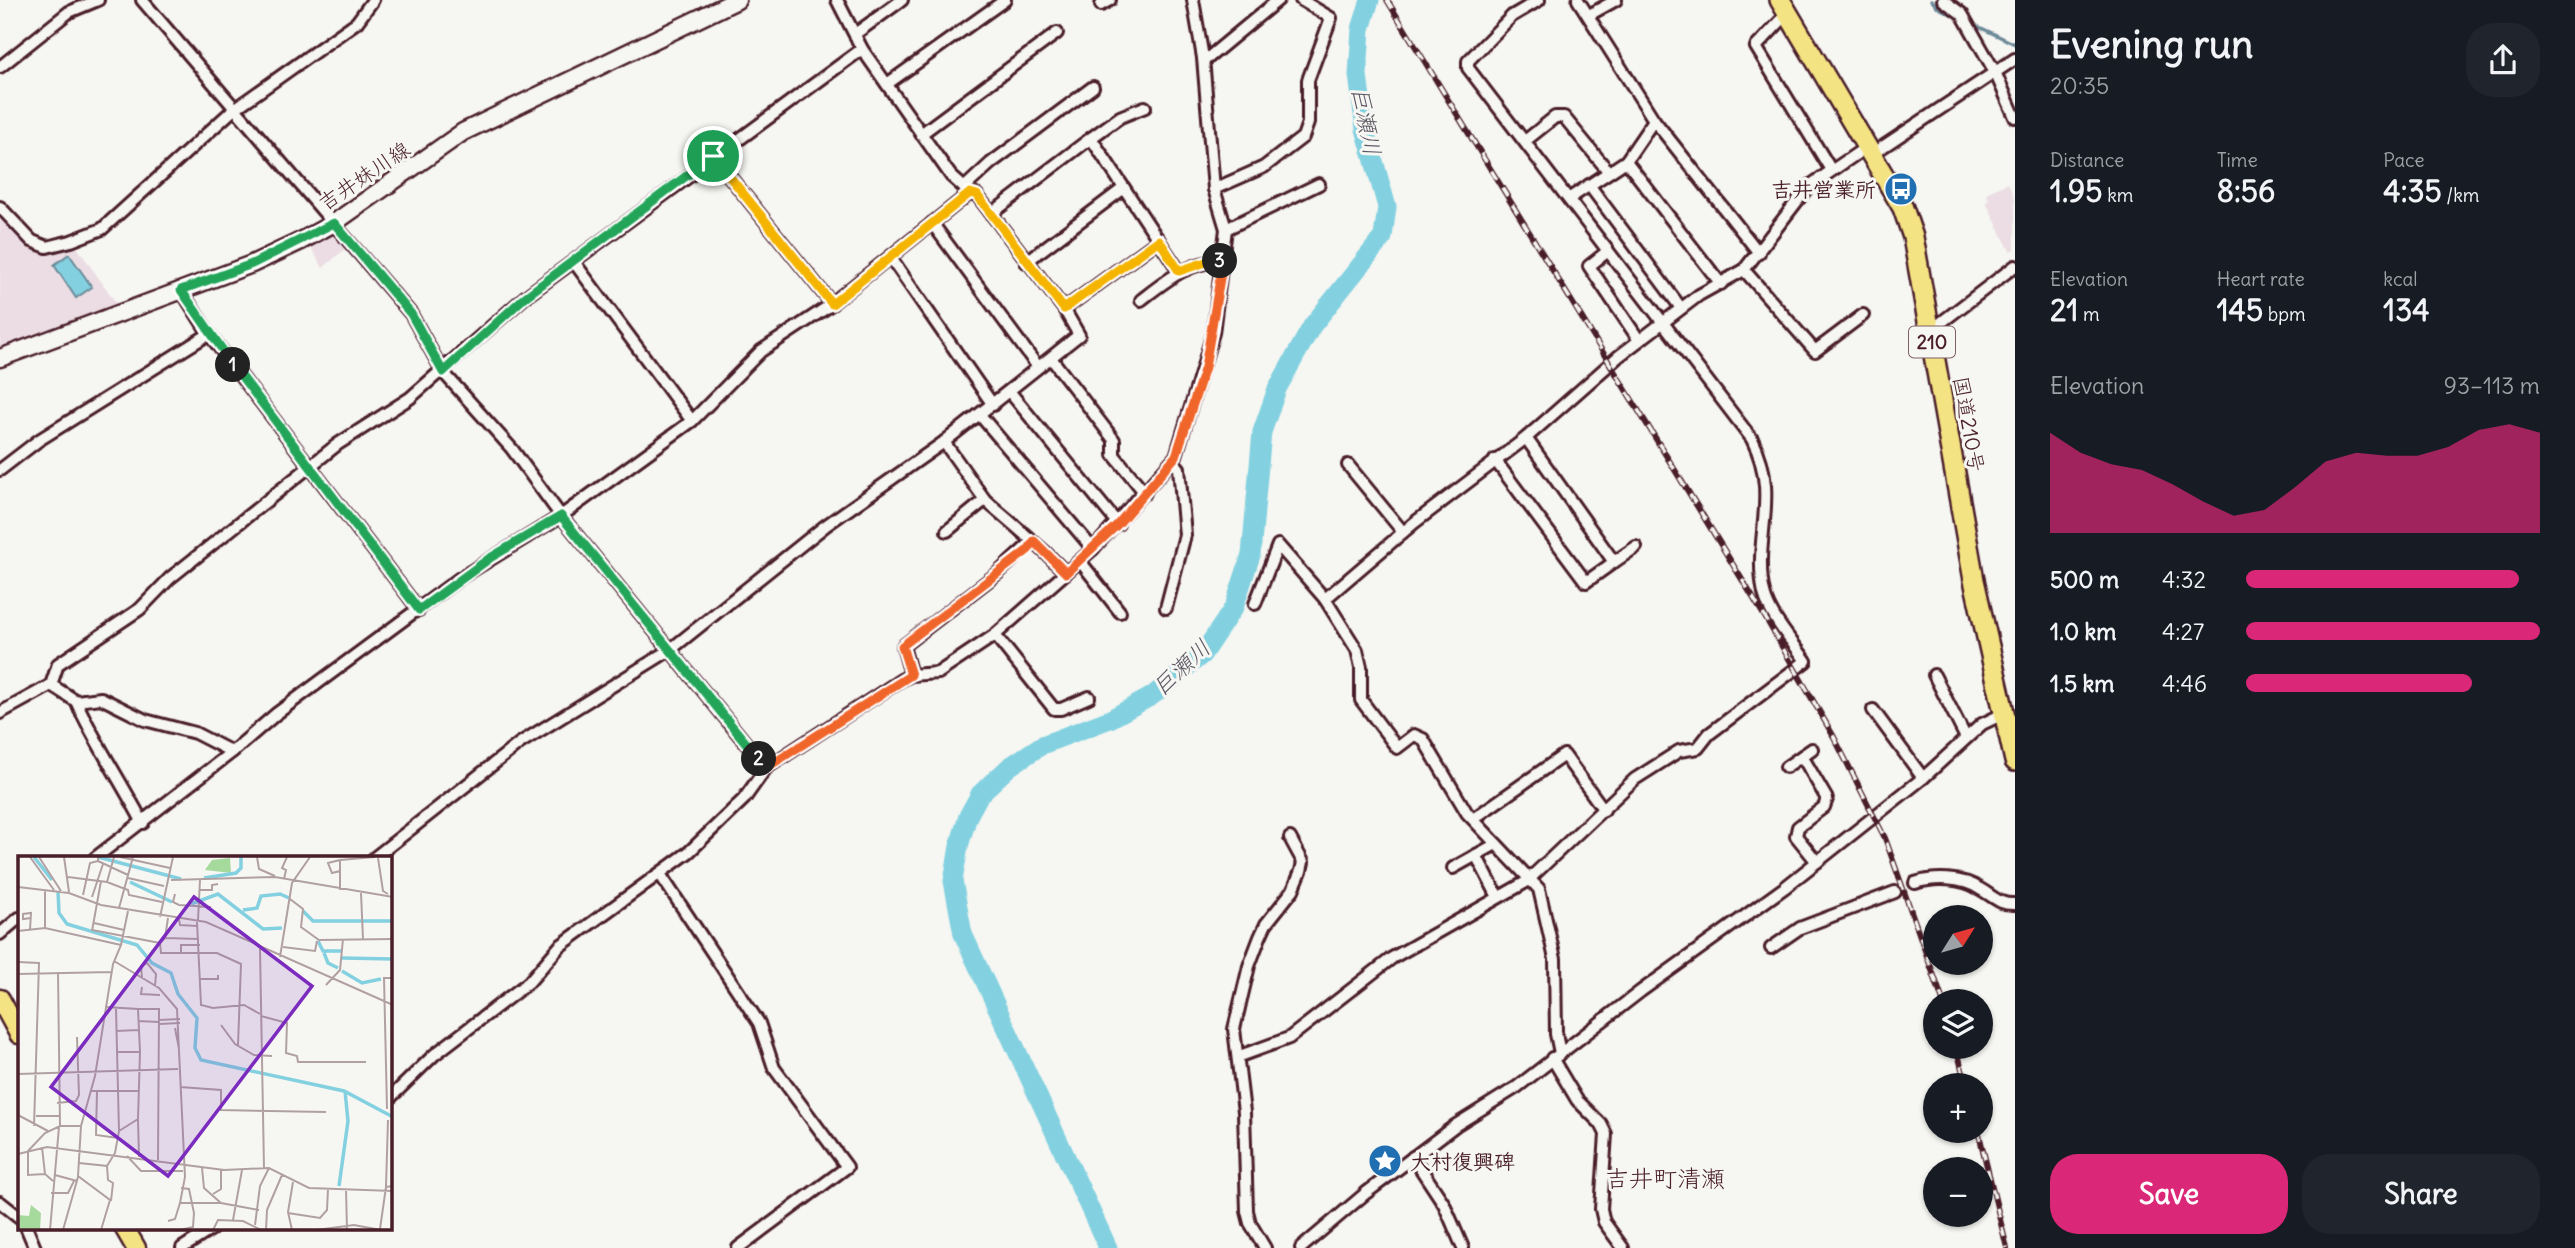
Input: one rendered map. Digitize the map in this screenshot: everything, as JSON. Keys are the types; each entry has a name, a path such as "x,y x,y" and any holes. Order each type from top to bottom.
{"highway":[{"name":"国道210号","path":"1784,6 1903,208 1913,237 1974,580 2015,761"}],"main road":[{"name":"吉井妹川線","path":"0,358 252,264 334,223 485,120 737,0"},
{"path":"0,999 18,1032"},
{"path":"126,1230 136,1248"}],"street":[{"path":"0,67 69,12 98,0"},
{"path":"142,0 233,110 411,314 443,372 512,449 561,516 766,768"},
{"path":"0,207 32,242 47,247 102,229 233,110 358,22 373,0"},
{"path":"377,856 520,743 670,650 825,526 981,415 1079,335 1064,309 977,195 951,176 862,49 837,0"},
{"path":"855,34 902,0"},
{"path":"887,85 1005,0"},
{"path":"392,1096 434,1055 528,982 560,946 660,874 725,819 766,768 911,675 937,673 995,635 1093,549 1172,461 1205,367 1226,229 1214,189 1203,58 1194,0"},
{"path":"1203,58 1208,58 1278,0"},
{"path":"1214,189 1264,167 1303,137 1308,124 1308,80 1331,18 1301,0"},
{"path":"1240,1056 1289,1038 1392,958 1498,897 1533,881 1650,767 1679,751 1698,748 1709,734 1806,661 1765,594 1767,478 1762,459 1738,418 1661,323 1570,198 1468,68 1468,61 1525,3 1539,0"},
{"path":"1578,0 1654,120 1759,253"},
{"path":"1589,15 1616,0"},
{"path":"1942,0 1964,18 1995,72 2015,117"},
{"path":"1784,6 1756,47 1831,170"},
{"path":"921,134 1057,33"},
{"path":"0,713 51,685 58,663 140,609 170,578 338,444 410,398 443,372 525,297 713,156 862,49"},
{"path":"1325,598 1403,532 1526,438 1639,340 1681,308 1744,270 1808,187 1831,170 1870,150 2014,60"},
{"path":"98,856 143,824 276,714 490,558 561,516 692,421 761,351 832,304 891,258 933,223 991,163 1093,87"},
{"path":"991,214 1120,117 1145,107"},
{"path":"1525,141 1555,117 1564,117 1609,172"},
{"path":"1570,198 1626,161 1654,120"},
{"path":"1091,138 1179,271"},
{"path":"713,156 832,304"},
{"path":"1626,161 1721,284"},
{"path":"1226,229 1319,184"},
{"path":"1589,185 1681,308"},
{"path":"1026,262 1124,188"},
{"path":"933,223 1038,367"},
{"path":"1064,309 1159,240"},
{"path":"1608,251 1589,266 1639,340"},
{"path":"891,258 993,405"},
{"path":"1140,300 1179,271 1209,261 1223,261"},
{"path":"574,262 692,421"},
{"path":"1930,331 2015,266"},
{"path":"1744,270 1815,351 1863,314"},
{"path":"181,290 209,334 419,610"},
{"path":"0,470 39,440 209,334"},
{"path":"1051,358 1114,440 1115,455 1145,493"},
{"path":"1009,391 1118,524"},
{"path":"981,415 1093,549"},
{"path":"1526,438 1614,562"},
{"path":"944,442 985,500 1034,541 1066,573"},
{"path":"1495,460 1586,582 1636,547"},
{"path":"1166,608 1185,535 1179,468 1172,461"},
{"path":"1349,465 1403,532"},
{"path":"947,531 985,500"},
{"path":"911,675 902,646 1018,558 1034,541"},
{"path":"1255,604 1278,545 1325,598 1357,650 1361,667 1361,701 1397,748 1414,735 1423,739 1473,819 1533,881 1555,959 1556,1056 1577,1100 1601,1124 1606,1134 1601,1209 1604,1222 1623,1248"},
{"path":"1080,561 1120,612"},
{"path":"995,635 1054,709 1089,698"},
{"path":"1934,675 1966,738"},
{"path":"51,685 76,701 93,738 120,779 143,824"},
{"path":"76,701 101,698 145,720 195,733 232,752"},
{"path":"1873,710 1923,778"},
{"path":"1301,1248 1413,1157 1517,1087 1818,862 1923,778 1982,723 2003,714"},
{"path":"1786,766 1812,749"},
{"path":"1473,819 1564,755 1604,810"},
{"path":"1802,756 1827,799 1824,807 1798,827 1796,836 1818,862"},
{"path":"1265,1248 1250,1223 1247,1210 1240,1056 1234,1029 1249,966 1266,924 1293,890 1301,871 1303,862 1290,838"},
{"path":"1453,868 1496,844"},
{"path":"1476,855 1498,897"},
{"path":"660,874 759,1023 774,1068 847,1167 738,1248"},
{"path":"1915,883 1934,877 1978,887 1996,901 2015,904"},
{"path":"1771,948 1800,928 1895,891"},
{"path":"0,934 18,919"},
{"path":"1413,1157 1444,1204 1463,1248"},
{"path":"0,1202 18,1216"},
{"path":"27,1230 35,1248"},
{"path":"182,1248 210,1230"}],"shaded area":[{"path":"2008,183 2015,199 2015,249 2010,251 1986,202 1989,200 1986,193"},
{"path":"0,216 21,241 51,249 74,243 117,304 0,351"},
{"path":"336,233 347,247 323,268 310,246"}],"water":[{"path":"69,254 92,287 76,298 54,265"}],"waterway":[{"name":"巨瀬川","path":"1108,1248 963,934 953,881 959,846 968,816 980,794 1009,767 1042,745 1110,719 1152,696 1202,655 1234,607 1251,555 1262,432 1277,389 1312,326 1383,237 1387,207 1365,129 1358,75 1361,29 1370,0"},
{"path":"1931,0 1939,8 1959,18"},
{"path":"1973,24 2015,44"}],"railway":[{"path":"1387,0 1765,617 1834,737 1885,838 1939,989"},
{"path":"1959,1059 1963,1073"},
{"path":"1981,1143 2007,1248"}],"place":[{"name":"吉井営業所","path":"1901,189"},
{"name":"大村復興碑","path":"1385,1161"}],"district":[{"name":"吉井町清瀬","path":"1665,1178"}],"route":[{"path":"713,156 832,304 970,193 977,195 1064,309 1159,240 1179,271 1209,261 1223,261 1213,333 1205,367 1176,456 1118,524 1066,573 1034,541 1028,550 902,646 911,675 766,768 561,516 490,558 419,610 209,334 181,290 252,264 301,242 334,223 411,314 443,372 525,297 713,156"}]}
